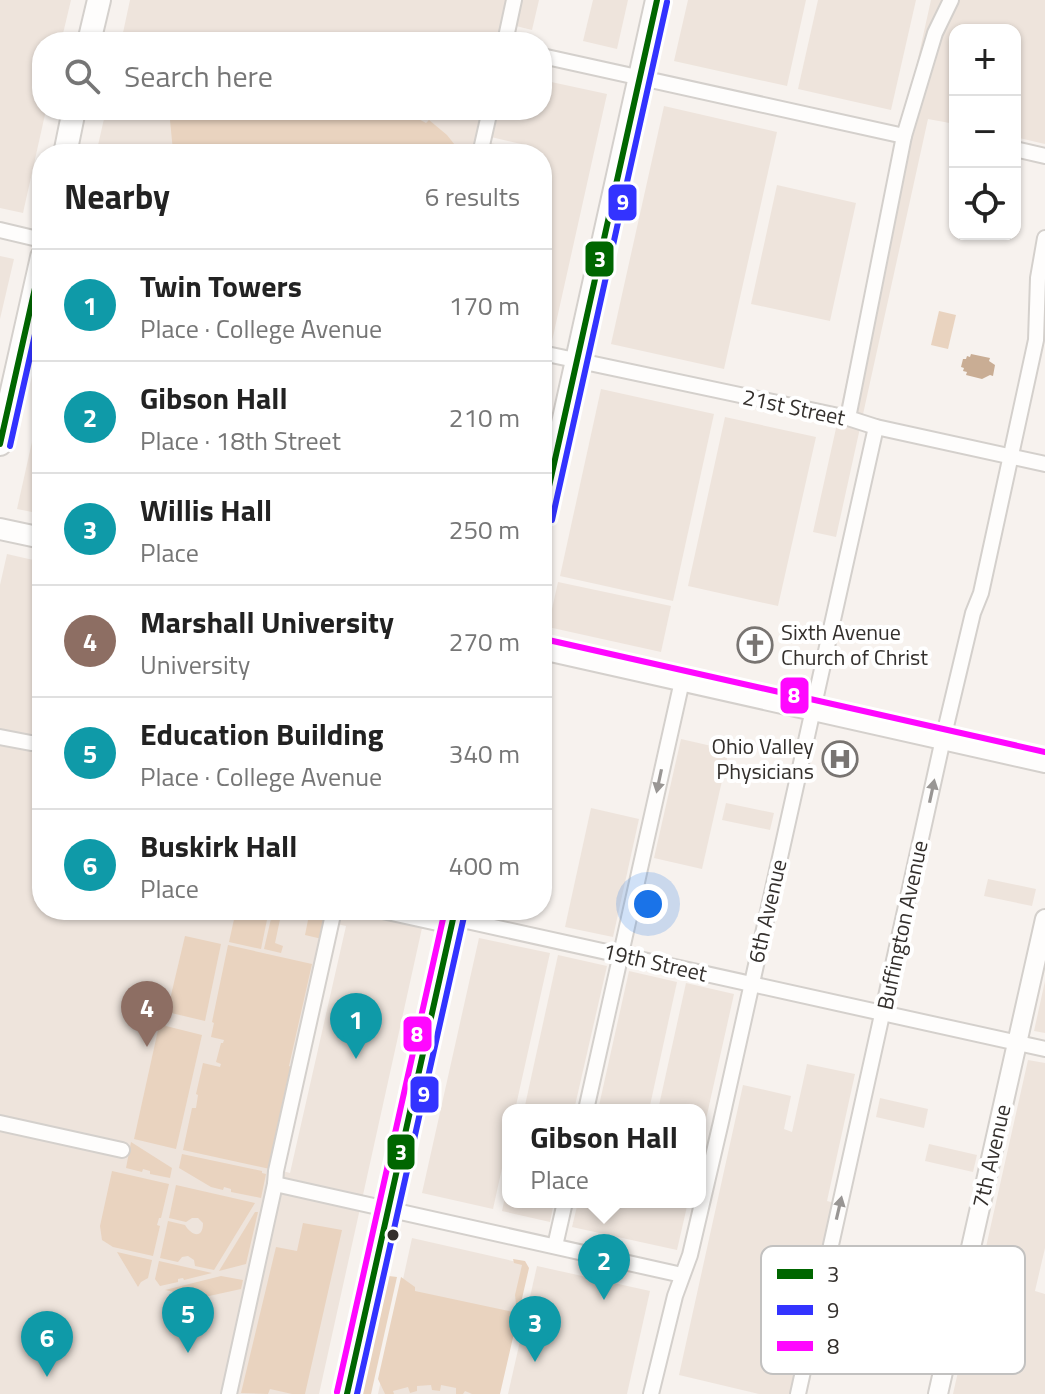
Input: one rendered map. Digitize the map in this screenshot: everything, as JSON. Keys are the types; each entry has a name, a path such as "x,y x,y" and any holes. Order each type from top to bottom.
{"main road":[{"path":"91,32 99,0"},
{"path":"552,473 657,0"},
{"path":"67,144 72,120"},
{"path":"0,444 32,302"},
{"path":"0,529 32,536"},
{"path":"552,651 1045,762"},
{"path":"347,1394 453,920"}],"street":[{"path":"507,32 514,0"},
{"path":"848,418 904,136 935,33 951,0"},
{"path":"552,58 904,136"},
{"path":"482,144 488,120"},
{"path":"1021,150 1045,156"},
{"path":"0,230 32,238"},
{"name":"Buffington Avenue","path":"831,1246 943,739 973,613 981,593 1036,340 1038,269 1045,238"},
{"name":"21st Street","path":"552,355 1045,464"},
{"name":"6th Avenue","path":"706,1184 876,427"},
{"path":"587,1104 682,681"},
{"path":"0,737 32,743"},
{"name":"7th Avenue","path":"971,1246 1045,919"},
{"path":"229,1394 332,920"},
{"name":"19th Street","path":"462,920 1045,1049"},
{"path":"0,1123 122,1150"},
{"path":"275,1184 682,1275"},
{"path":"555,1246 564,1208"},
{"name":"6th Avenue","path":"651,1394 701,1208"},
{"name":"Buffington Avenue","path":"798,1394 802,1374"},
{"name":"7th Avenue","path":"938,1394 942,1374"}],"shaded area":[{"path":"0,0 71,0 63,32 32,32 32,120 44,120 38,144 32,144 32,173 23,213 0,208"},
{"path":"130,0 510,0 502,32 123,32"},
{"path":"521,0 539,0 532,30 516,26"},
{"path":"593,0 628,0 617,49 583,41"},
{"path":"688,0 806,0 787,86 674,61"},
{"path":"818,0 916,0 891,110 798,89"},
{"path":"931,0 1045,0 1045,144 1021,138 1021,24 949,24 949,123 928,119 836,537 813,532"},
{"path":"552,82 607,94 552,341 552,144 521,144 491,137 495,120 552,120"},
{"path":"664,106 777,132 724,369 611,344"},
{"path":"104,120 483,120 477,144 98,144"},
{"path":"170,120 420,120 426,123 429,120 454,144 172,144"},
{"path":"777,185 856,203 830,321 751,304"},
{"path":"0,256 14,259 0,319"},
{"path":"939,311 956,315 948,349 931,345"},
{"path":"971,354 990,358 989,361 995,365 993,376 982,379 966,375 967,372 961,367 963,359"},
{"path":"601,389 714,414 673,601 560,576"},
{"path":"725,417 816,437 778,606 688,586"},
{"path":"32,442 32,512 17,509"},
{"path":"7,554 32,560 32,920 424,920 319,1394 0,1394 0,585","holes":["324,921 346,926 290,1173 268,1167"]},
{"path":"558,582 671,606 661,652 552,628 552,609"},
{"path":"681,739 729,750 702,869 654,858"},
{"path":"726,803 774,813 770,830 722,820"},
{"path":"591,808 639,819 613,937 565,927"},
{"path":"988,879 1036,889 1032,906 984,896"},
{"path":"234,920 267,920 261,949 229,942"},
{"path":"271,920 280,920 275,943 283,946 281,953 264,949"},
{"path":"308,920 326,920 322,939 305,935"},
{"path":"185,936 221,944 205,1021 167,1012"},
{"path":"479,938 550,953 516,1104 502,1104 502,1168 493,1209 422,1193"},
{"path":"228,945 312,964 270,1169 183,1150 192,1108 196,1108 203,1063 220,1067 221,1064 216,1062 224,1040 211,1037"},
{"path":"558,955 607,966 575,1104 525,1104"},
{"path":"629,971 677,982 650,1104 599,1104"},
{"path":"1045,981 1045,1033 1034,1031"},
{"path":"686,983 734,994 706,1119 706,1104 659,1104"},
{"path":"162,1025 202,1035 176,1149 134,1139 158,1030"},
{"path":"1028,1060 1045,1063 1045,1248 1035,1291 1045,1294 1045,1394 953,1394 957,1374 1025,1374 1025,1246 986,1246"},
{"path":"807,1064 855,1074 827,1201 835,1203 826,1246 761,1246 761,1374 797,1374 793,1394 759,1394 679,1375 743,1085 791,1096 784,1129 792,1132"},
{"path":"880,1098 928,1109 924,1128 876,1117"},
{"path":"131,1142 172,1168 170,1178 150,1174 150,1171 143,1169 142,1172 126,1168"},
{"path":"929,1144 977,1155 973,1172 925,1161"},
{"path":"182,1154 262,1171 266,1174 261,1198 231,1192 231,1189 224,1187 223,1190 211,1187 179,1168"},
{"path":"112,1171 169,1184 157,1225 160,1226 153,1256 113,1247 102,1240 100,1226"},
{"path":"176,1185 255,1203 214,1270 195,1266 194,1260 188,1256 178,1262 160,1258 168,1221 185,1225 196,1234 202,1228 203,1223 198,1218 186,1222 169,1218"},
{"path":"503,1208 553,1208 550,1222 502,1211"},
{"path":"577,1208 687,1208 677,1250 572,1227"},
{"path":"255,1212 258,1212 246,1264 219,1271"},
{"path":"303,1223 342,1230 305,1394 270,1389 268,1394 241,1393 276,1247 297,1251"},
{"path":"412,1238 526,1264 497,1394 378,1394"},
{"path":"117,1252 152,1260 148,1278 138,1287"},
{"path":"513,1259 525,1261 529,1268 500,1394 465,1391 456,1394 456,1388 441,1385 440,1391 432,1390 431,1385 417,1386 417,1391 410,1393 408,1387 393,1391 394,1394 385,1394 378,1379 401,1277 415,1287 415,1291 513,1312 522,1265 514,1263"},
{"path":"159,1261 212,1273 178,1279 178,1282 160,1286 155,1279"},
{"path":"537,1266 650,1291 627,1394 508,1394"},
{"path":"221,1276 243,1280 241,1289 200,1298 165,1290"},
{"path":"389,1276 397,1277 371,1394 359,1394 384,1281"}],"transit line":[{"name":"3","path":"552,473 657,0"},
{"name":"9","path":"552,520 667,2"},
{"name":"3","path":"0,444 32,302"},
{"name":"9","path":"10,446 32,348"},
{"name":"8","path":"552,641 1045,752"},
{"name":"8","path":"337,1392 443,920"},
{"name":"3","path":"347,1394 453,920"},
{"name":"9","path":"357,1394 463,920"}],"place":[{"name":"Sixth Avenue Church of Christ","path":"755,645"},
{"name":"Ohio Valley Physicians","path":"840,759"},
{"name":"Marshall University","path":"147,1047"},
{"name":"Twin Towers","path":"356,1059"},
{"name":"Gibson Hall","path":"604,1300"},
{"name":"Education Building","path":"188,1353"},
{"name":"Willis Hall","path":"535,1362"},
{"name":"Buskirk Hall","path":"47,1377"}]}
